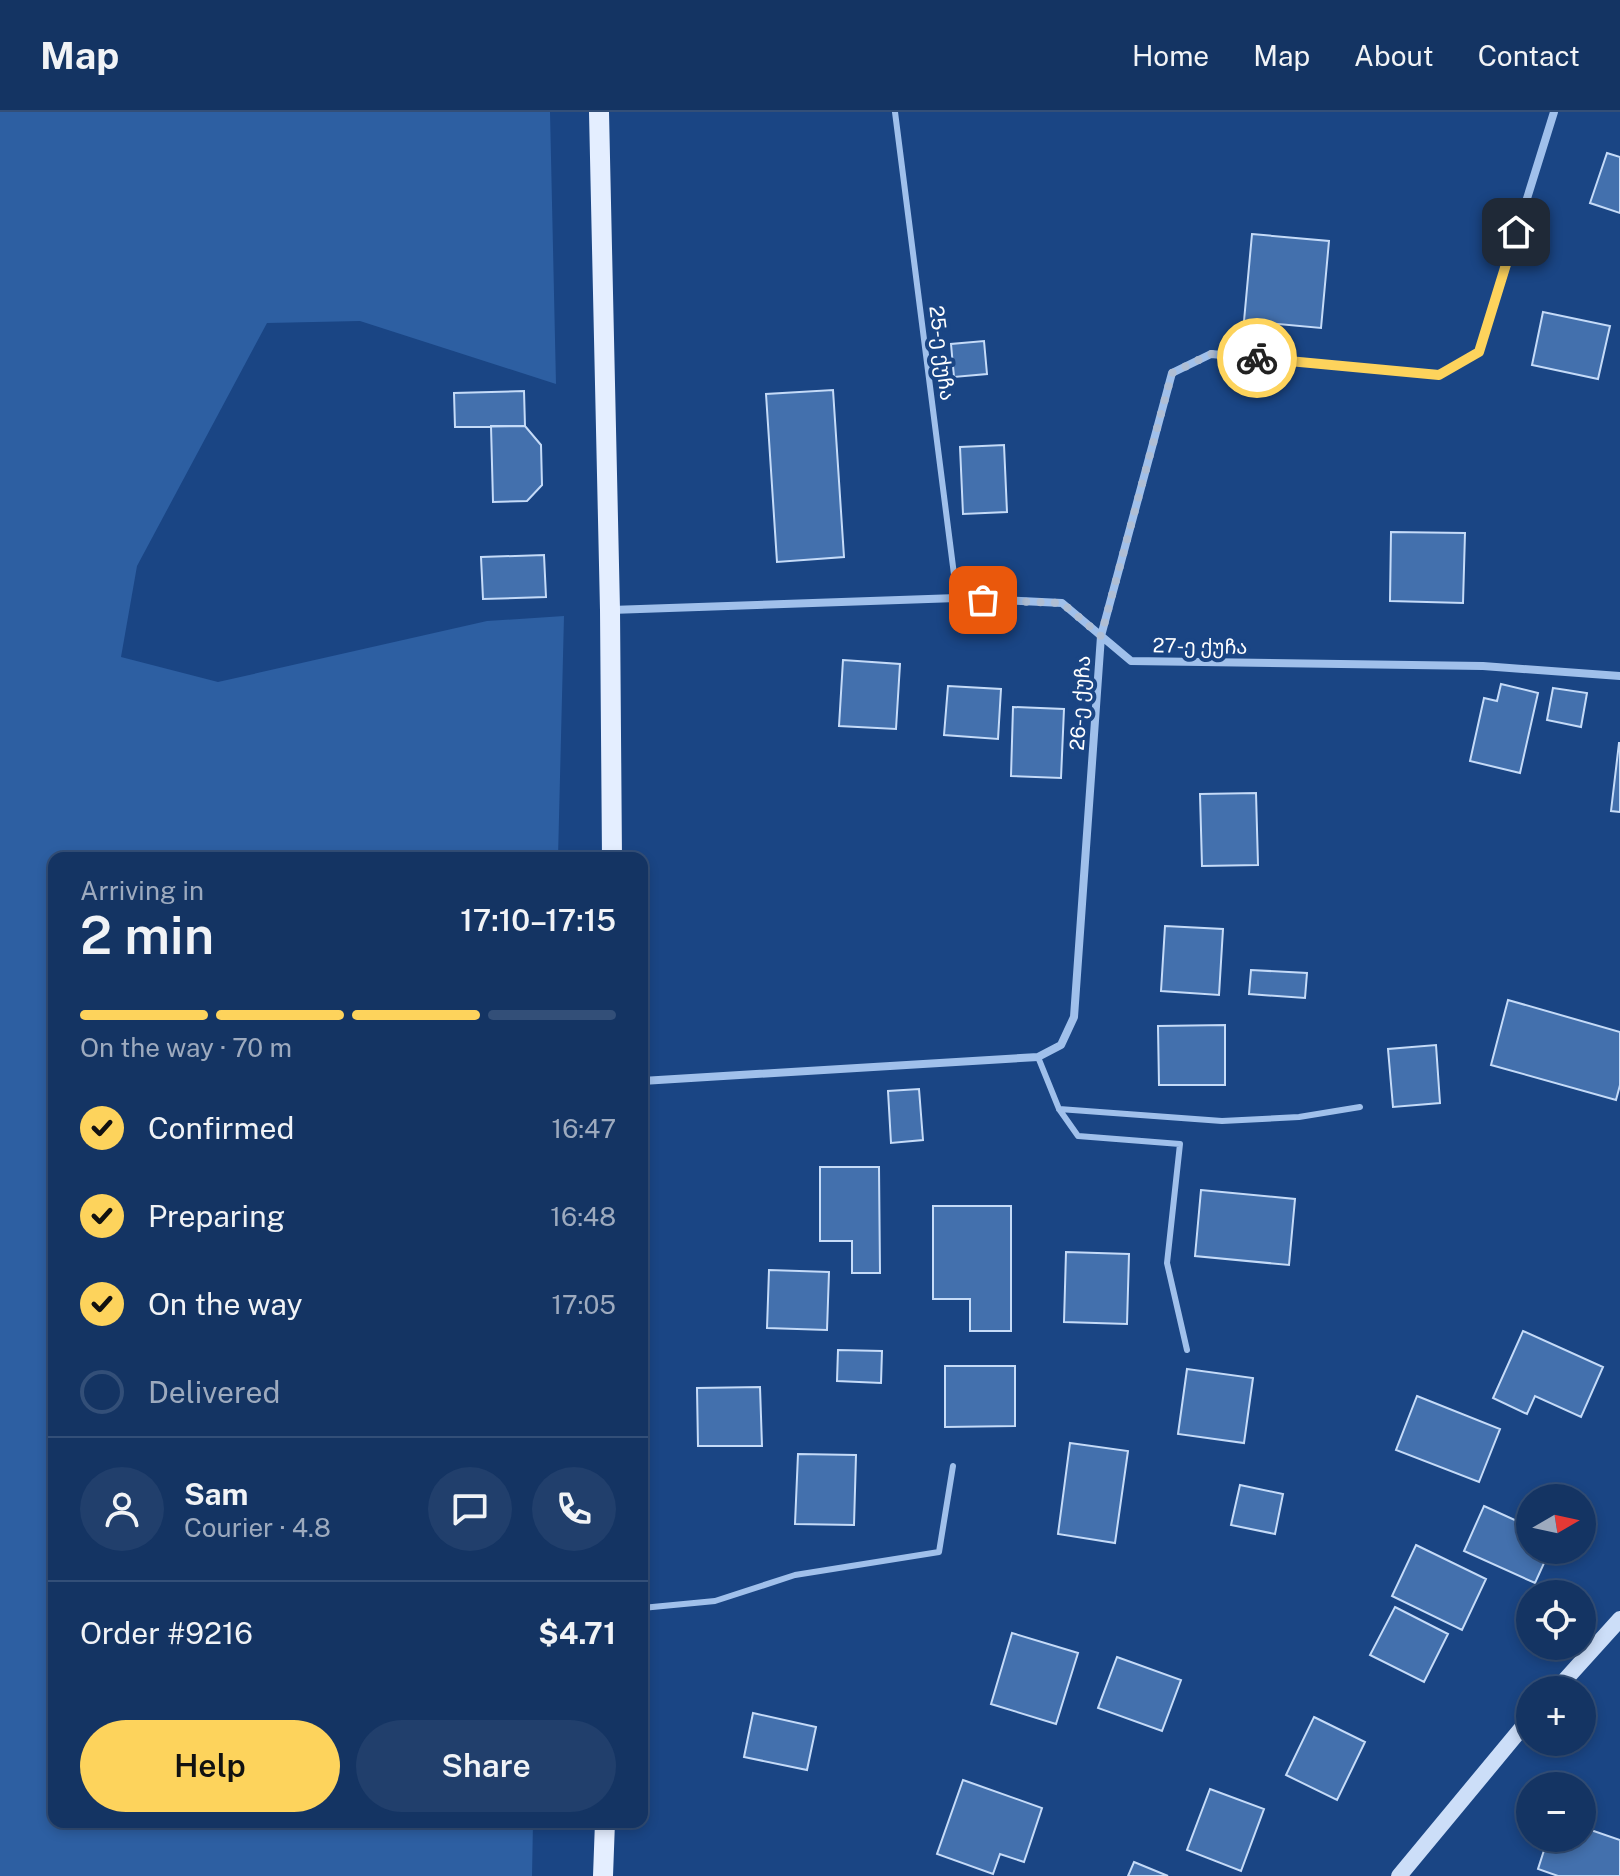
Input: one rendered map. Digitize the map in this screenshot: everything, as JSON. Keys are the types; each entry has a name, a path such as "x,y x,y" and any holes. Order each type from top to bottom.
{"main road":[{"path":"599,112 612,852"},
{"path":"603,1876 605,1828"}],"street":[{"name":"26-ე ქუჩა","path":"1038,1057 1061,1045 1074,1017 1101,636 1172,373 1211,354 1439,375 1479,352 1554,112"},
{"name":"27-ე ქუჩა","path":"610,610 957,598 1062,603 1131,661 1483,666 1620,676"},
{"path":"648,1081 1038,1057"},
{"path":"1569,1676 1620,1619"},
{"path":"1399,1876 1516,1735"}],"lane":[{"name":"25-ე ქუჩა","path":"895,112 957,598"},
{"path":"1038,1057 1059,1109 1078,1136 1180,1144 1167,1263 1187,1350"},
{"path":"1059,1109 1222,1121 1299,1117 1360,1107"},
{"path":"648,1607 715,1601 795,1575 939,1552 953,1466"}],"shaded area":[{"path":"0,112 550,112 556,384 360,321 267,323 137,566 121,657 218,682 487,621 564,616 558,852 48,852 48,1828 533,1828 532,1876 0,1876"}],"building":[{"path":"1607,153 1620,157 1620,213 1590,203"},
{"path":"1252,234 1329,241 1321,328 1244,321"},
{"path":"1543,312 1610,326 1598,379 1532,365"},
{"path":"984,341 987,374 954,377 951,344"},
{"path":"833,390 844,557 777,562 766,394"},
{"path":"524,391 525,426 455,427 454,393"},
{"path":"491,426 525,426 541,445 542,485 527,501 493,502"},
{"path":"1004,445 1007,512 963,514 960,447"},
{"path":"1391,532 1465,533 1463,603 1390,601"},
{"path":"544,555 546,597 483,599 481,557"},
{"path":"843,660 900,664 896,729 839,726"},
{"path":"1501,684 1538,693 1520,773 1470,761 1484,698 1497,701"},
{"path":"948,686 1001,689 998,739 944,735"},
{"path":"1553,688 1587,693 1581,727 1547,720"},
{"path":"1013,707 1064,709 1061,778 1011,776"},
{"path":"1620,743 1620,812 1611,811"},
{"path":"1256,793 1258,865 1202,866 1200,794"},
{"path":"1165,926 1223,929 1219,995 1161,991"},
{"path":"1251,970 1307,973 1305,998 1249,994"},
{"path":"1508,1000 1620,1032 1620,1085 1616,1100 1491,1065"},
{"path":"1225,1025 1225,1085 1159,1085 1158,1026"},
{"path":"1436,1045 1440,1103 1393,1107 1388,1049"},
{"path":"919,1089 923,1140 891,1143 888,1091"},
{"path":"820,1167 879,1167 880,1273 852,1273 852,1241 820,1241"},
{"path":"1201,1190 1295,1199 1289,1265 1195,1256"},
{"path":"933,1206 1011,1206 1011,1331 970,1331 970,1299 933,1299"},
{"path":"1066,1252 1129,1254 1127,1324 1064,1322"},
{"path":"769,1270 829,1272 827,1330 767,1328"},
{"path":"1523,1331 1603,1367 1581,1417 1535,1396 1527,1414 1493,1398"},
{"path":"838,1350 882,1351 881,1383 837,1381"},
{"path":"945,1366 1015,1366 1015,1426 945,1427"},
{"path":"1187,1369 1253,1378 1244,1443 1178,1434"},
{"path":"760,1387 762,1446 698,1446 697,1388"},
{"path":"1417,1396 1500,1429 1479,1482 1396,1450"},
{"path":"1070,1443 1128,1451 1115,1543 1058,1534"},
{"path":"798,1454 856,1455 854,1525 795,1524"},
{"path":"1240,1485 1283,1494 1275,1534 1231,1525"},
{"path":"1484,1506 1516,1521 1516,1564 1544,1564 1536,1580 1528,1580 1464,1551"},
{"path":"1416,1545 1486,1579 1462,1630 1392,1596"},
{"path":"1395,1607 1448,1634 1424,1682 1370,1655"},
{"path":"1012,1633 1078,1653 1056,1724 991,1704"},
{"path":"1117,1657 1181,1680 1162,1731 1098,1708"},
{"path":"753,1713 816,1727 807,1770 744,1757"},
{"path":"1314,1717 1365,1742 1337,1800 1286,1775"},
{"path":"963,1780 1042,1808 1024,1862 1000,1854 993,1874 937,1854"},
{"path":"1210,1789 1264,1809 1241,1871 1187,1850"},
{"path":"1596,1832 1620,1840 1620,1876 1558,1876 1538,1869 1543,1852 1596,1852"},
{"path":"1134,1862 1168,1876 1128,1876"}],"way so far":[{"path":"983,600 1062,603 1101,636 1172,373 1211,354 1257,358"}],"route":[{"path":"1257,358 1439,375 1479,352 1516,232"}]}
